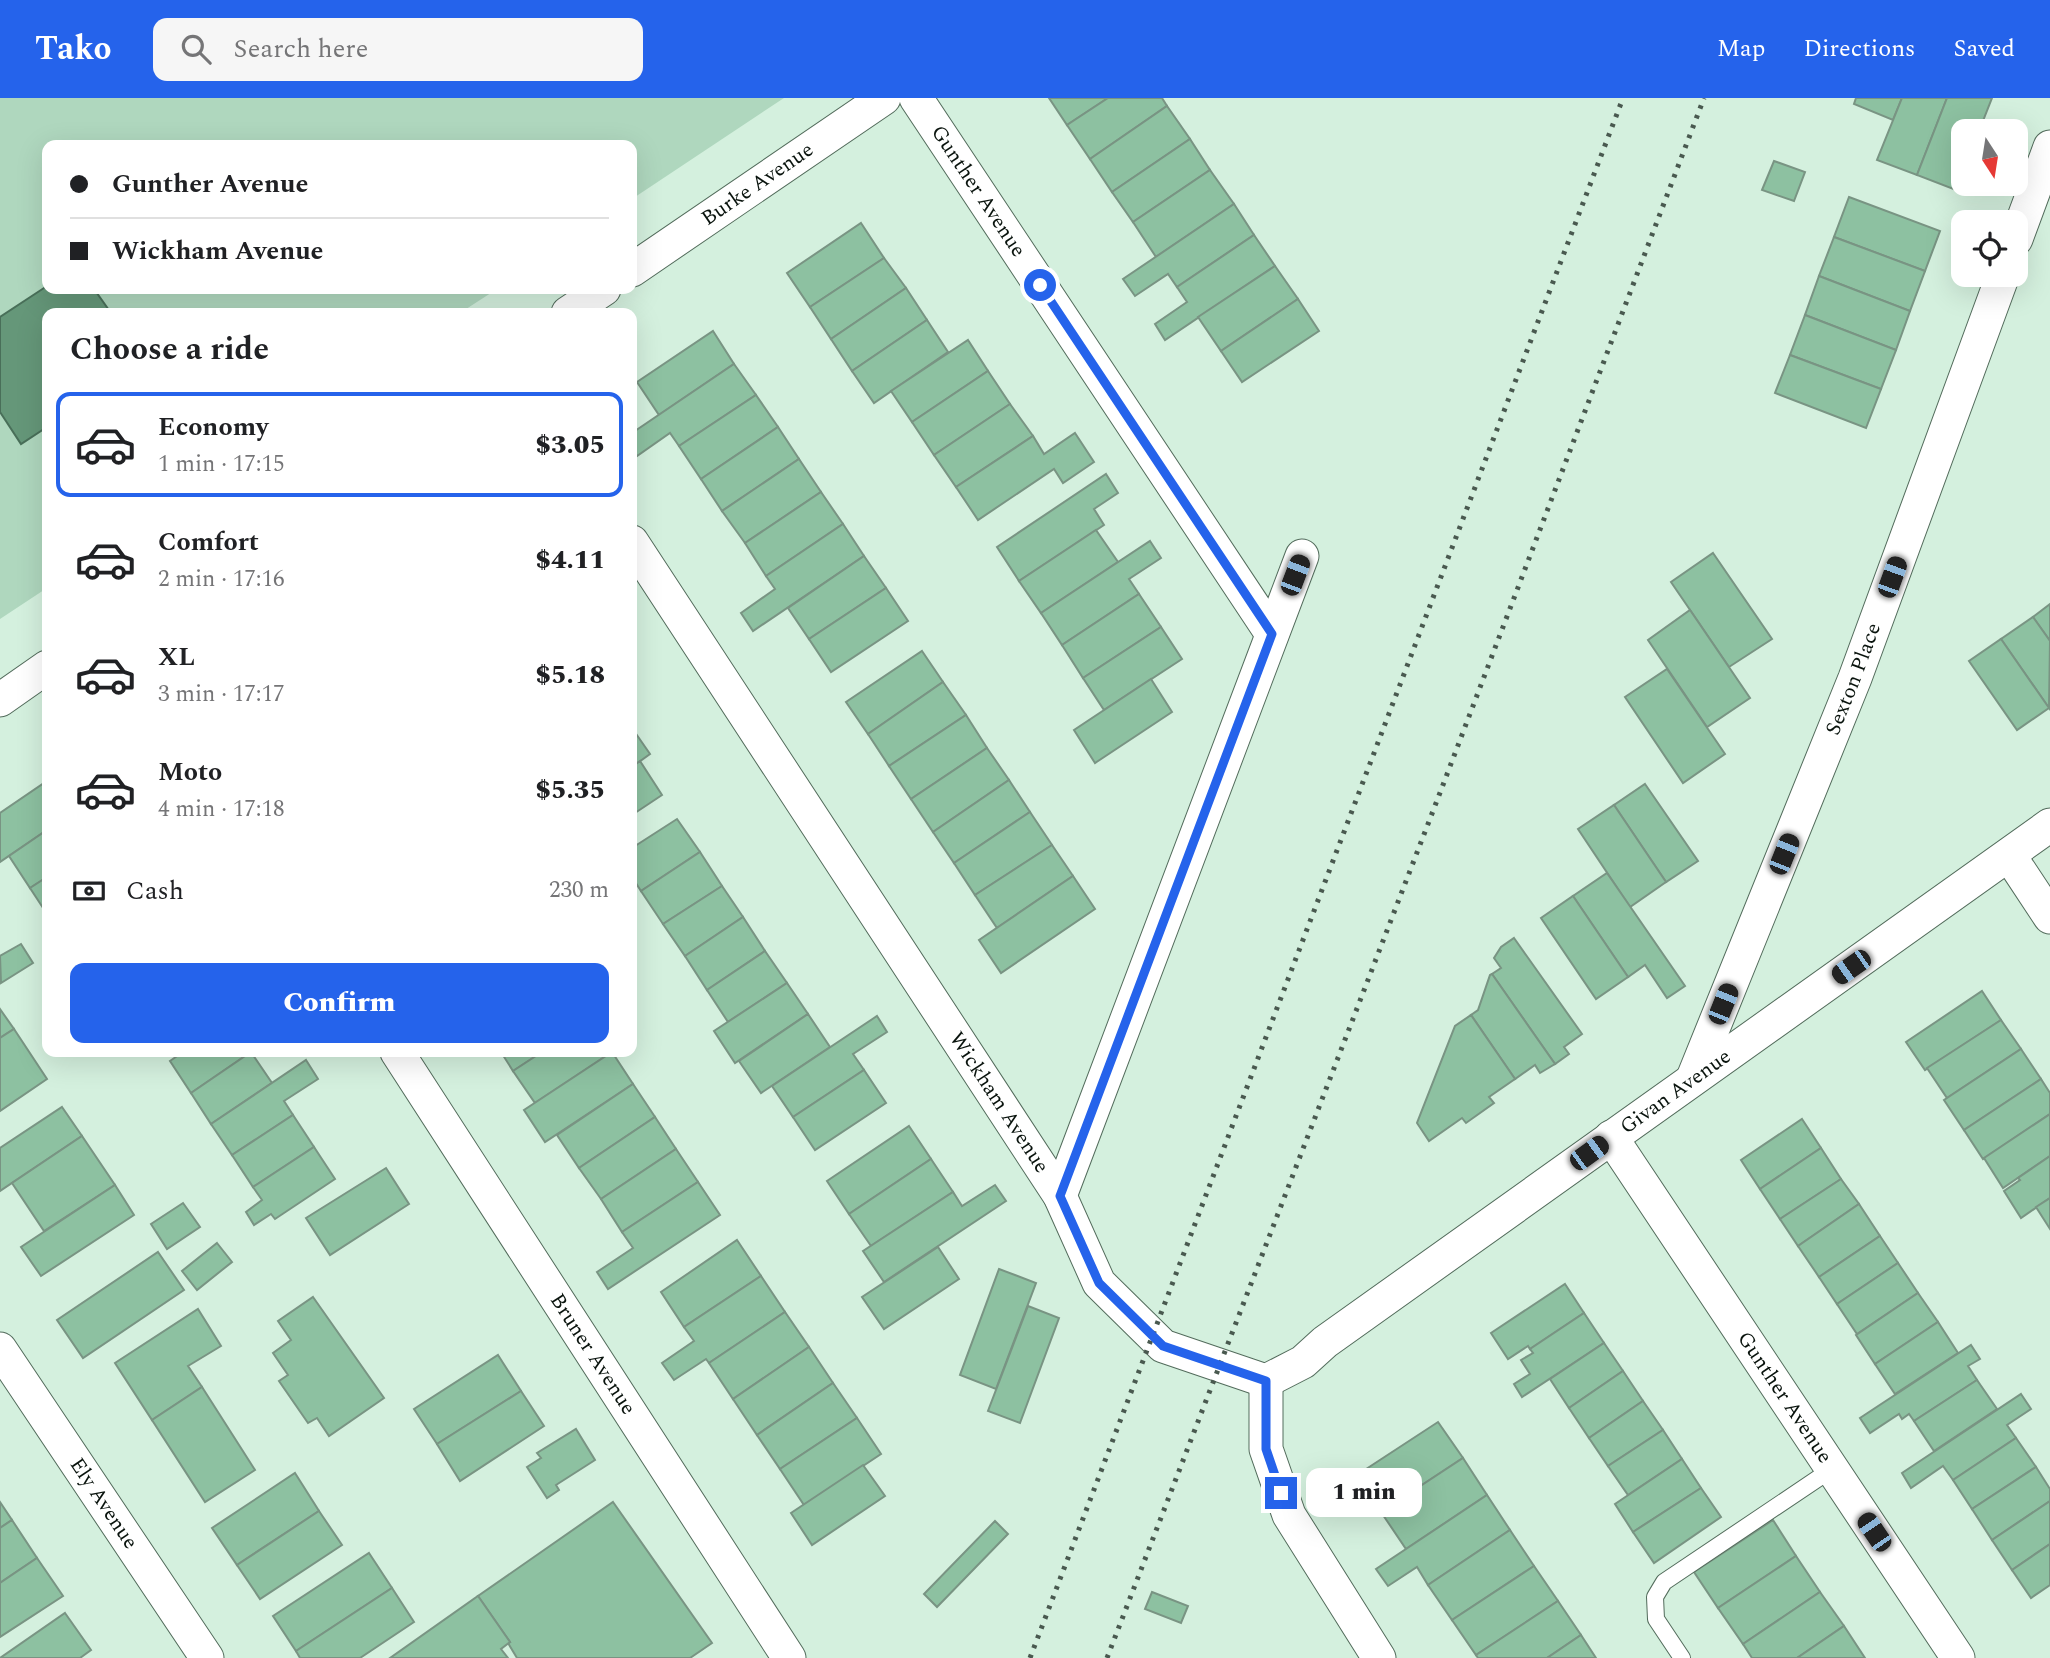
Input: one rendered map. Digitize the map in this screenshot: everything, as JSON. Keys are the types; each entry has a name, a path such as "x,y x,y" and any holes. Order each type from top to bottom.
{"street":[{"name":"Burke Avenue","path":"637,267 884,98"},
{"name":"Gunther Avenue","path":"916,98 1272,634"},
{"path":"2027,210 2050,147"},
{"name":"Sexton Place","path":"1693,1079 1855,678 1999,287"},
{"path":"576,308 596,294"},
{"name":"Wickham Avenue","path":"637,550 1060,1196 1099,1283 1163,1346 1266,1381"},
{"path":"1060,1196 1302,556"},
{"path":"0,700 42,671"},
{"name":"Givan Avenue","path":"1266,1381 1303,1362 1325,1342 2050,825"},
{"path":"2009,855 2050,917"},
{"name":"Bruner Avenue","path":"400,1057 789,1658"},
{"name":"Gunther Avenue","path":"1611,1137 1958,1658"},
{"name":"Ely Avenue","path":"0,1349 207,1658"},
{"path":"1266,1381 1266,1449 1289,1515 1379,1658"}],"lane":[{"path":"1682,1658 1656,1619 1655,1597 1664,1582 1832,1469"}],"shaded area":[{"path":"0,98 784,98 637,196 637,140 42,140 42,294 489,294 468,308 42,308 42,591 0,619"},
{"path":"42,289 42,294 98,294 107,308 42,308 42,430 21,444 0,412 0,317"}],"building":[{"path":"1049,98 1108,98 1067,125"},
{"path":"1108,98 1162,98 1167,106 1090,159 1067,125"},
{"path":"1856,98 1902,98 1893,120 1854,104"},
{"path":"1902,98 1947,98 1917,175 1877,160"},
{"path":"1947,98 1992,98 1984,119 1951,119 1951,188 1917,175"},
{"path":"1167,106 1190,139 1112,192 1090,159"},
{"path":"1190,139 1210,170 1133,222 1112,192"},
{"path":"1774,161 1805,172 1794,201 1762,190"},
{"path":"1210,170 1234,204 1156,257 1133,222"},
{"path":"1849,197 1940,231 1925,271 1834,237"},
{"path":"1234,204 1254,235 1177,287 1168,274 1135,296 1123,279"},
{"path":"861,223 884,258 810,307 787,273"},
{"path":"1254,235 1275,266 1165,340 1155,324 1187,302 1177,287"},
{"path":"1834,237 1925,271 1910,311 1819,276"},
{"path":"884,258 906,288 831,339 810,307"},
{"path":"1275,266 1298,299 1221,351 1198,317"},
{"path":"1819,276 1910,311 1896,350 1805,315"},
{"path":"906,288 927,320 852,371 831,339"},
{"path":"1298,299 1319,331 1242,382 1221,351"},
{"path":"1805,315 1896,350 1881,389 1790,355"},
{"path":"927,320 948,352 874,403 852,371"},
{"path":"713,331 734,364 659,415 637,382"},
{"path":"968,340 988,371 912,422 891,391"},
{"path":"1790,355 1881,389 1866,428 1775,393"},
{"path":"734,364 756,395 679,446 670,433 637,456 637,430"},
{"path":"988,371 1010,404 934,455 912,422"},
{"path":"756,395 778,427 701,479 679,446"},
{"path":"1010,404 1033,436 956,487 934,455"},
{"path":"778,427 799,459 722,511 701,479"},
{"path":"1075,433 1094,462 1063,483 1054,469 978,520 956,487 1033,436 1044,454"},
{"path":"799,459 821,492 745,543 722,511"},
{"path":"1106,474 1118,493 1094,509 1104,525 1019,581 997,547"},
{"path":"821,492 843,524 766,576 745,543"},
{"path":"843,524 864,556 753,631 741,613 775,589 766,576"},
{"path":"1096,530 1118,562 1041,613 1019,581"},
{"path":"1150,541 1161,558 1129,579 1139,594 1062,645 1041,613"},
{"path":"1713,553 1772,639 1729,667 1671,582"},
{"path":"864,556 886,588 809,639 788,608"},
{"path":"886,588 908,621 831,672 809,639"},
{"path":"1139,594 1161,627 1083,678 1062,645"},
{"path":"2050,604 2050,641 2033,617"},
{"path":"1690,610 1750,698 1707,727 1648,640"},
{"path":"2033,617 2050,641 2049,708 2001,639"},
{"path":"1161,627 1182,659 1104,710 1083,678"},
{"path":"2001,639 2049,708 2017,730 1969,661"},
{"path":"922,651 943,682 868,734 846,702"},
{"path":"1667,669 1725,754 1683,783 1625,697"},
{"path":"1151,679 1172,712 1095,763 1074,730"},
{"path":"943,682 966,715 889,766 868,734"},
{"path":"966,715 987,748 911,799 889,766"},
{"path":"637,735 650,754 637,763"},
{"path":"987,748 1009,780 933,832 911,799"},
{"path":"640,761 662,795 637,812 637,763"},
{"path":"1009,780 1030,812 954,863 933,832"},
{"path":"42,784 42,833 0,862 0,813"},
{"path":"1645,784 1698,861 1666,882 1614,805"},
{"path":"1614,805 1666,882 1630,907 1578,829"},
{"path":"1030,812 1052,845 975,895 954,863"},
{"path":"677,819 700,852 641,891 637,885 637,845"},
{"path":"42,833 42,880 30,888 9,856"},
{"path":"1052,845 1073,876 997,928 975,895"},
{"path":"700,852 722,886 663,924 641,891"},
{"path":"1607,873 1685,986 1667,998 1645,965 1628,977 1573,896"},
{"path":"1073,876 1095,909 1001,973 979,940"},
{"path":"42,880 42,906 30,888"},
{"path":"722,886 743,917 685,956 663,924"},
{"path":"1573,896 1628,977 1596,999 1541,918"},
{"path":"743,917 765,951 707,990 685,956"},
{"path":"1514,938 1582,1034 1564,1047 1569,1054 1555,1064 1492,974 1501,968 1494,958 1501,947"},
{"path":"21,944 33,963 1,983 0,956"},
{"path":"765,951 787,983 728,1022 707,990"},
{"path":"1492,974 1555,1064 1540,1073 1535,1065 1515,1079 1471,1015 1478,1010"},
{"path":"787,983 808,1014 735,1063 714,1031"},
{"path":"1982,991 2001,1020 1925,1070 1906,1042"},
{"path":"0,1009 14,1029 0,1038"},
{"path":"808,1014 830,1047 761,1093 739,1061"},
{"path":"1471,1015 1515,1079 1489,1097 1494,1103 1466,1123 1462,1118 1429,1141 1417,1123 1455,1026"},
{"path":"877,1016 887,1032 853,1054 864,1070 793,1117 772,1086"},
{"path":"2001,1020 2021,1049 1947,1098 1927,1068"},
{"path":"14,1029 47,1079 0,1111 0,1038"},
{"path":"2021,1049 2041,1079 1964,1130 1944,1100"},
{"path":"176,1057 244,1057 191,1093 170,1061"},
{"path":"244,1057 254,1057 272,1083 211,1124 191,1093"},
{"path":"504,1057 534,1057 513,1071"},
{"path":"534,1057 604,1057 535,1103 513,1071"},
{"path":"604,1057 615,1057 633,1084 545,1142 524,1110"},
{"path":"306,1060 318,1079 284,1101 293,1115 232,1155 211,1124"},
{"path":"864,1070 886,1103 815,1150 793,1117"},
{"path":"2041,1079 2050,1093 2050,1114 1983,1159 1964,1130"},
{"path":"633,1084 655,1117 579,1168 557,1135"},
{"path":"62,1107 82,1136 0,1191 0,1148"},
{"path":"2050,1114 2050,1156 2003,1188 1984,1158"},
{"path":"293,1115 314,1147 253,1187 232,1155"},
{"path":"655,1117 676,1149 601,1199 579,1168"},
{"path":"1802,1119 1821,1148 1760,1189 1741,1160"},
{"path":"909,1126 931,1159 849,1214 827,1181"},
{"path":"82,1136 115,1185 44,1231 12,1183"},
{"path":"314,1147 335,1179 275,1219 271,1214 254,1225 246,1212 262,1200 253,1187"},
{"path":"1821,1148 1841,1179 1780,1219 1760,1189"},
{"path":"676,1149 698,1182 622,1232 601,1199"},
{"path":"2050,1156 2050,1198 2021,1218 2004,1191"},
{"path":"931,1159 953,1192 871,1246 849,1214"},
{"path":"386,1168 409,1204 330,1255 306,1218"},
{"path":"1841,1179 1859,1204 1798,1246 1780,1219"},
{"path":"698,1182 720,1215 608,1289 597,1272 633,1248 622,1232"},
{"path":"115,1185 134,1215 41,1276 21,1247"},
{"path":"995,1185 1006,1201 884,1282 863,1251 953,1192 962,1206"},
{"path":"2050,1198 2050,1229 2036,1207"},
{"path":"183,1203 200,1227 167,1249 151,1224"},
{"path":"1859,1204 1880,1236 1819,1277 1798,1246"},
{"path":"1880,1236 1898,1263 1837,1304 1819,1277"},
{"path":"737,1240 761,1276 684,1327 661,1292"},
{"path":"217,1243 232,1262 197,1290 182,1271"},
{"path":"938,1247 959,1279 884,1329 862,1297"},
{"path":"158,1252 184,1290 83,1358 57,1320"},
{"path":"1898,1263 1918,1293 1857,1334 1837,1304"},
{"path":"999,1269 1036,1283 996,1389 960,1375"},
{"path":"761,1276 785,1312 709,1363 706,1359 674,1380 662,1363 694,1341 684,1327"},
{"path":"1565,1284 1584,1313 1530,1349 1528,1346 1508,1359 1491,1333"},
{"path":"1918,1293 1938,1322 1875,1364 1856,1335"},
{"path":"313,1297 384,1398 329,1436 317,1418 308,1423 279,1381 288,1375 273,1353 291,1340 278,1321"},
{"path":"1028,1306 1059,1318 1020,1423 988,1411"},
{"path":"198,1309 221,1346 188,1366 202,1387 152,1420 115,1363"},
{"path":"785,1312 809,1347 733,1399 709,1363"},
{"path":"1584,1313 1604,1343 1522,1397 1514,1384 1530,1374 1521,1360 1533,1353 1530,1349"},
{"path":"1938,1322 1958,1353 1895,1394 1875,1364"},
{"path":"1604,1343 1623,1371 1569,1408 1550,1379"},
{"path":"1971,1345 1980,1359 1968,1366 1977,1380 1914,1421 1909,1414 1902,1419 1899,1414 1870,1433 1860,1418"},
{"path":"809,1347 833,1383 757,1435 733,1399"},
{"path":"498,1355 521,1391 437,1444 414,1409"},
{"path":"1623,1371 1643,1401 1589,1438 1569,1408"},
{"path":"1977,1380 1997,1409 1934,1451 1914,1421"},
{"path":"833,1383 857,1418 780,1469 757,1435"},
{"path":"202,1387 255,1470 205,1502 152,1420"},
{"path":"521,1391 544,1426 460,1481 437,1444"},
{"path":"2021,1394 2031,1409 2007,1425 2016,1438 1953,1480 1943,1466 1911,1488 1902,1473"},
{"path":"1643,1401 1663,1430 1608,1466 1589,1438"},
{"path":"857,1418 881,1454 804,1505 780,1469"},
{"path":"1438,1422 1463,1458 1381,1512 1357,1475"},
{"path":"576,1429 595,1460 556,1485 559,1490 547,1498 527,1467 541,1458 537,1453"},
{"path":"1663,1430 1682,1459 1628,1495 1608,1466"},
{"path":"2016,1438 2036,1467 1972,1509 1953,1480"},
{"path":"1463,1458 1487,1495 1406,1549 1381,1512"},
{"path":"1682,1459 1701,1488 1633,1532 1615,1504"},
{"path":"863,1465 885,1496 812,1545 791,1513"},
{"path":"2036,1467 2050,1489 2050,1501 1992,1540 1972,1509"},
{"path":"295,1473 319,1511 237,1565 212,1528"},
{"path":"1701,1488 1721,1517 1654,1563 1633,1532"},
{"path":"1487,1495 1510,1530 1428,1585 1417,1567 1388,1586 1376,1569"},
{"path":"2050,1501 2050,1544 2012,1570 1992,1540"},
{"path":"0,1502 12,1520 0,1528"},
{"path":"613,1502 712,1643 690,1658 517,1658 508,1643 510,1642 478,1596"},
{"path":"319,1511 342,1545 260,1599 237,1565"},
{"path":"12,1520 37,1558 0,1583 0,1528"},
{"path":"1773,1520 1796,1556 1718,1608 1694,1572"},
{"path":"995,1521 1008,1534 937,1607 924,1594"},
{"path":"1510,1530 1534,1566 1452,1620 1428,1585"},
{"path":"2050,1544 2050,1585 2031,1598 2012,1570"},
{"path":"369,1553 392,1588 296,1651 273,1616"},
{"path":"1796,1556 1820,1592 1743,1644 1718,1608"},
{"path":"37,1558 63,1596 0,1637 0,1583"},
{"path":"1534,1566 1558,1601 1476,1655 1452,1620"},
{"path":"392,1588 414,1622 360,1658 300,1658 296,1651"},
{"path":"1152,1592 1188,1606 1181,1623 1145,1609"},
{"path":"1820,1592 1844,1626 1797,1658 1752,1658 1743,1644"},
{"path":"478,1596 510,1642 501,1649 508,1658 390,1658"},
{"path":"1558,1601 1581,1635 1547,1658 1478,1658 1476,1655"},
{"path":"65,1613 91,1650 80,1658 0,1658"},
{"path":"1844,1626 1865,1658 1797,1658"},
{"path":"1581,1635 1596,1658 1547,1658"}],"railway":[{"path":"1030,1658 1623,98"},
{"path":"1107,1658 1704,98"}],"route":[{"path":"1040,285 1272,634 1060,1196 1099,1283 1163,1346 1266,1381 1266,1449 1281,1493"}]}
